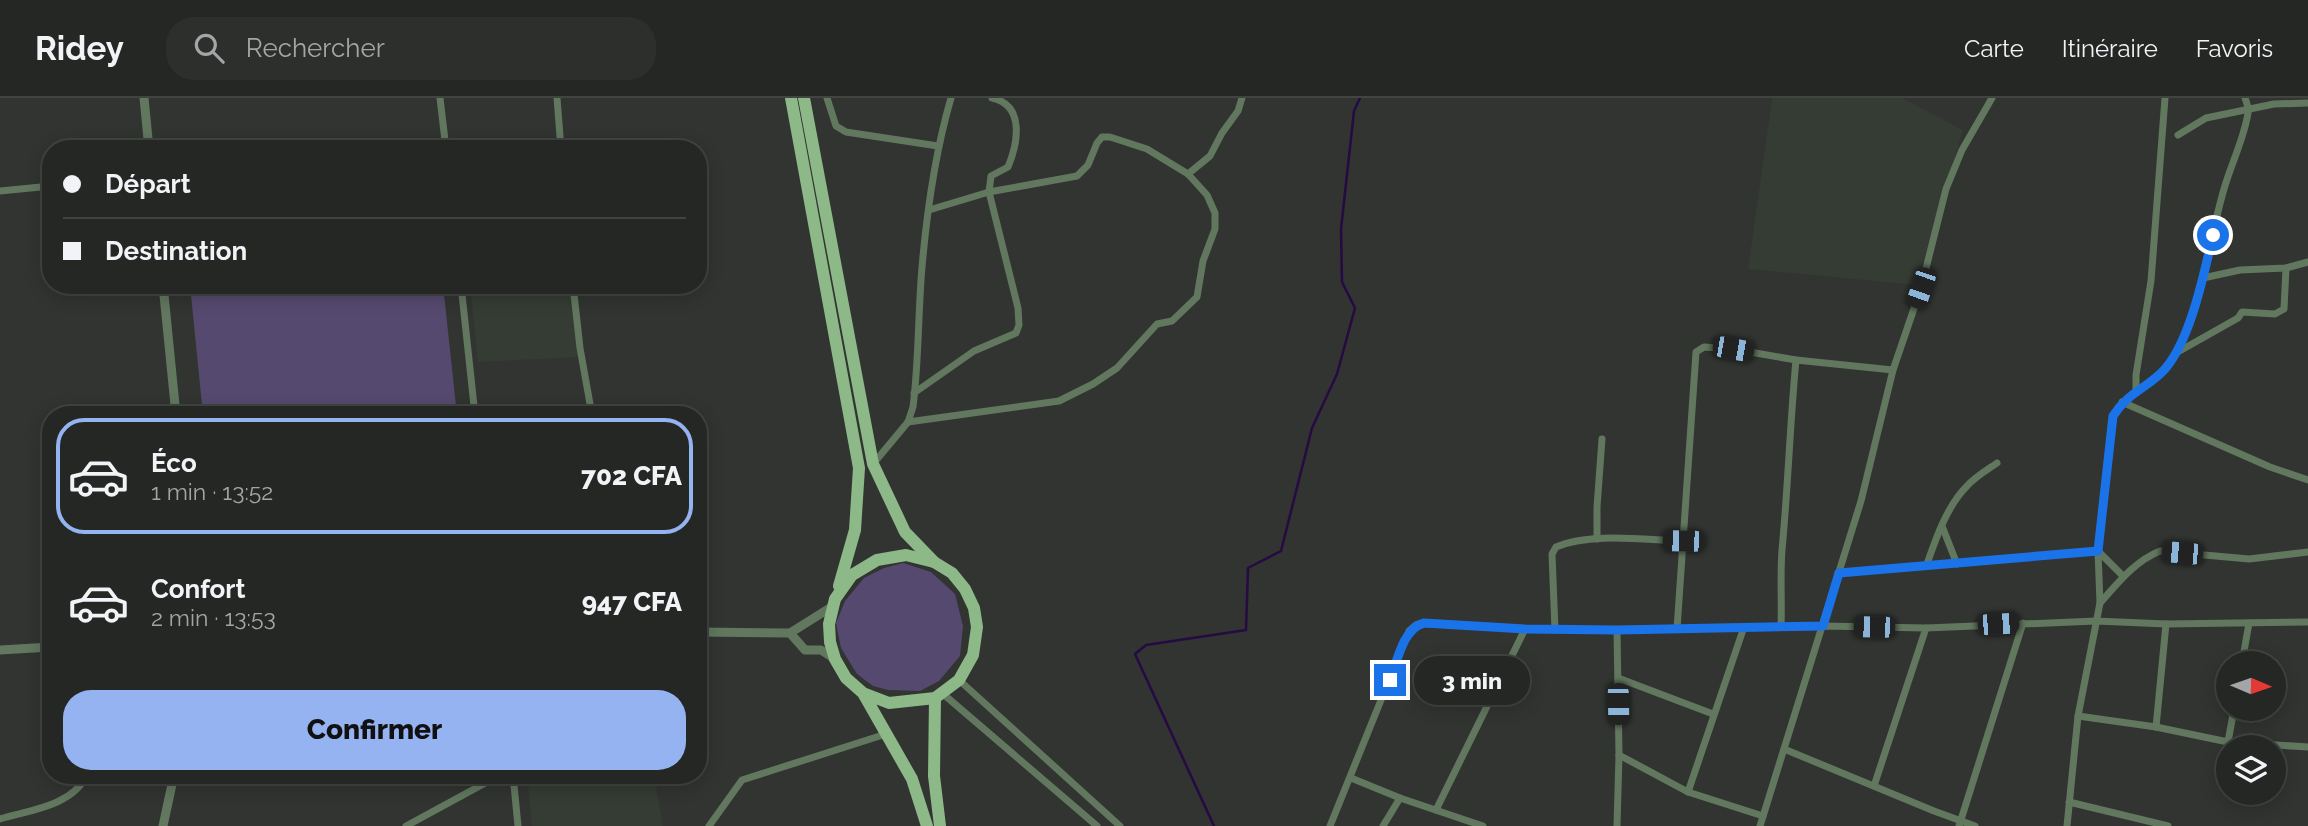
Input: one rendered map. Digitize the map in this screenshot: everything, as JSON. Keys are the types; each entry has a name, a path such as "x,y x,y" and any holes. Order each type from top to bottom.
{"main road":[{"path":"791,98 859,468 855,530 829,624 830,642 835,659 846,678 863,693 912,779 927,826"},
{"path":"804,98 873,464 905,532 934,562 952,573 965,589 974,608 978,627 973,655 959,680 938,696 888,703 863,693"},
{"path":"834,602 852,575 877,560 906,555 934,562"},
{"path":"938,696 934,776 940,826"}],"street":[{"path":"144,98 148,140"},
{"path":"440,98 445,140"},
{"path":"557,98 560,140"},
{"path":"827,98 836,126 846,132 938,146"},
{"path":"873,464 908,422 914,393 922,265 929,210 938,146 951,98"},
{"path":"914,393 974,351 1016,333 1019,325 1018,308 989,192 991,176 1008,167 1017,133 1008,106 1004,101 992,98"},
{"path":"1188,174 1210,156 1238,111 1242,98"},
{"path":"1760,826 1861,501 1894,370 1921,288 1946,189 1962,150 1992,98"},
{"path":"2136,392 2136,375 2151,281 2165,98"},
{"path":"2067,826 2078,716 2100,603 2098,551 2113,416 2122,402 2162,372 2176,353 2194,309 2223,192 2249,109 2245,98"},
{"path":"2178,135 2206,118 2274,104 2308,103"},
{"path":"908,422 1059,401 1118,368 1157,324 1172,321 1197,297 1203,261 1215,229 1216,213 1213,204 1188,174 1147,149 1110,137 1102,137 1088,165 1077,176 1062,181 989,192 929,210"},
{"path":"0,191 42,187"},
{"path":"2203,278 2240,270 2286,268 2308,261"},
{"path":"2176,353 2238,318 2242,312 2275,314 2284,309 2286,268"},
{"path":"164,294 175,406"},
{"path":"462,294 474,406"},
{"path":"574,294 590,406"},
{"path":"1677,629 1696,352 1704,347 1733,349 1796,360 1894,370"},
{"path":"1781,627 1782,552 1796,360"},
{"path":"2122,402 2308,480"},
{"path":"1597,539 1596,516 1602,439"},
{"path":"1927,564 1942,526 1960,493 1997,463"},
{"path":"1942,526 1957,564"},
{"path":"1555,630 1552,554 1556,547 1567,542 1597,539 1683,541"},
{"path":"1839,573 2098,551"},
{"path":"2098,551 2123,576"},
{"path":"2100,603 2123,576 2147,556 2160,551 2249,559 2308,552"},
{"path":"707,632 790,633 834,602"},
{"path":"1330,826 1409,631 1416,625 1439,623 1525,629 1617,630 1823,626 1926,628 2096,621 2166,624 2308,622"},
{"path":"1959,823 2022,623"},
{"path":"2244,651 2249,623"},
{"path":"2156,727 2166,624"},
{"path":"1688,792 1744,627"},
{"path":"1874,786 1926,628"},
{"path":"1436,810 1525,629"},
{"path":"1617,630 1617,826"},
{"path":"790,633 805,650 821,650 835,659"},
{"path":"0,650 42,648"},
{"path":"1618,678 1713,714"},
{"path":"959,680 1120,826"},
{"path":"938,696 1097,826"},
{"path":"2078,716 2156,727 2216,740"},
{"path":"709,826 741,780 886,734"},
{"path":"2286,746 2308,747"},
{"path":"1784,749 1959,823 1975,826"},
{"path":"1619,755 1688,792 1763,816"},
{"path":"1351,778 1483,826"},
{"path":"0,819 65,800 81,784"},
{"path":"163,826 172,784"},
{"path":"406,826 483,784"},
{"path":"514,784 518,826"},
{"path":"1383,826 1400,798"},
{"path":"2070,802 2168,826"}],"shaded area":[{"path":"1772,98 1902,98 1963,130 1916,285 1748,269"},
{"path":"191,294 444,294 456,406 202,406"},
{"path":"471,294 577,294 583,357 478,362"},
{"path":"903,563 931,572 955,594 963,626 960,656 939,681 920,691 888,690 873,686 857,674 841,648 836,623 845,601 864,578 884,568"},
{"path":"528,784 656,784 663,826 532,826"}],"waterway":[{"path":"1214,826 1135,654 1146,645 1246,630 1248,568 1281,551 1312,428 1337,374 1355,308 1342,282 1341,229 1354,111 1360,98"}],"route":[{"path":"1390,680 1409,631 1424,623 1525,629 1617,630 1823,626 1839,573 2098,551 2113,416 2122,402 2169,365 2176,353 2194,309 2213,235"}]}
